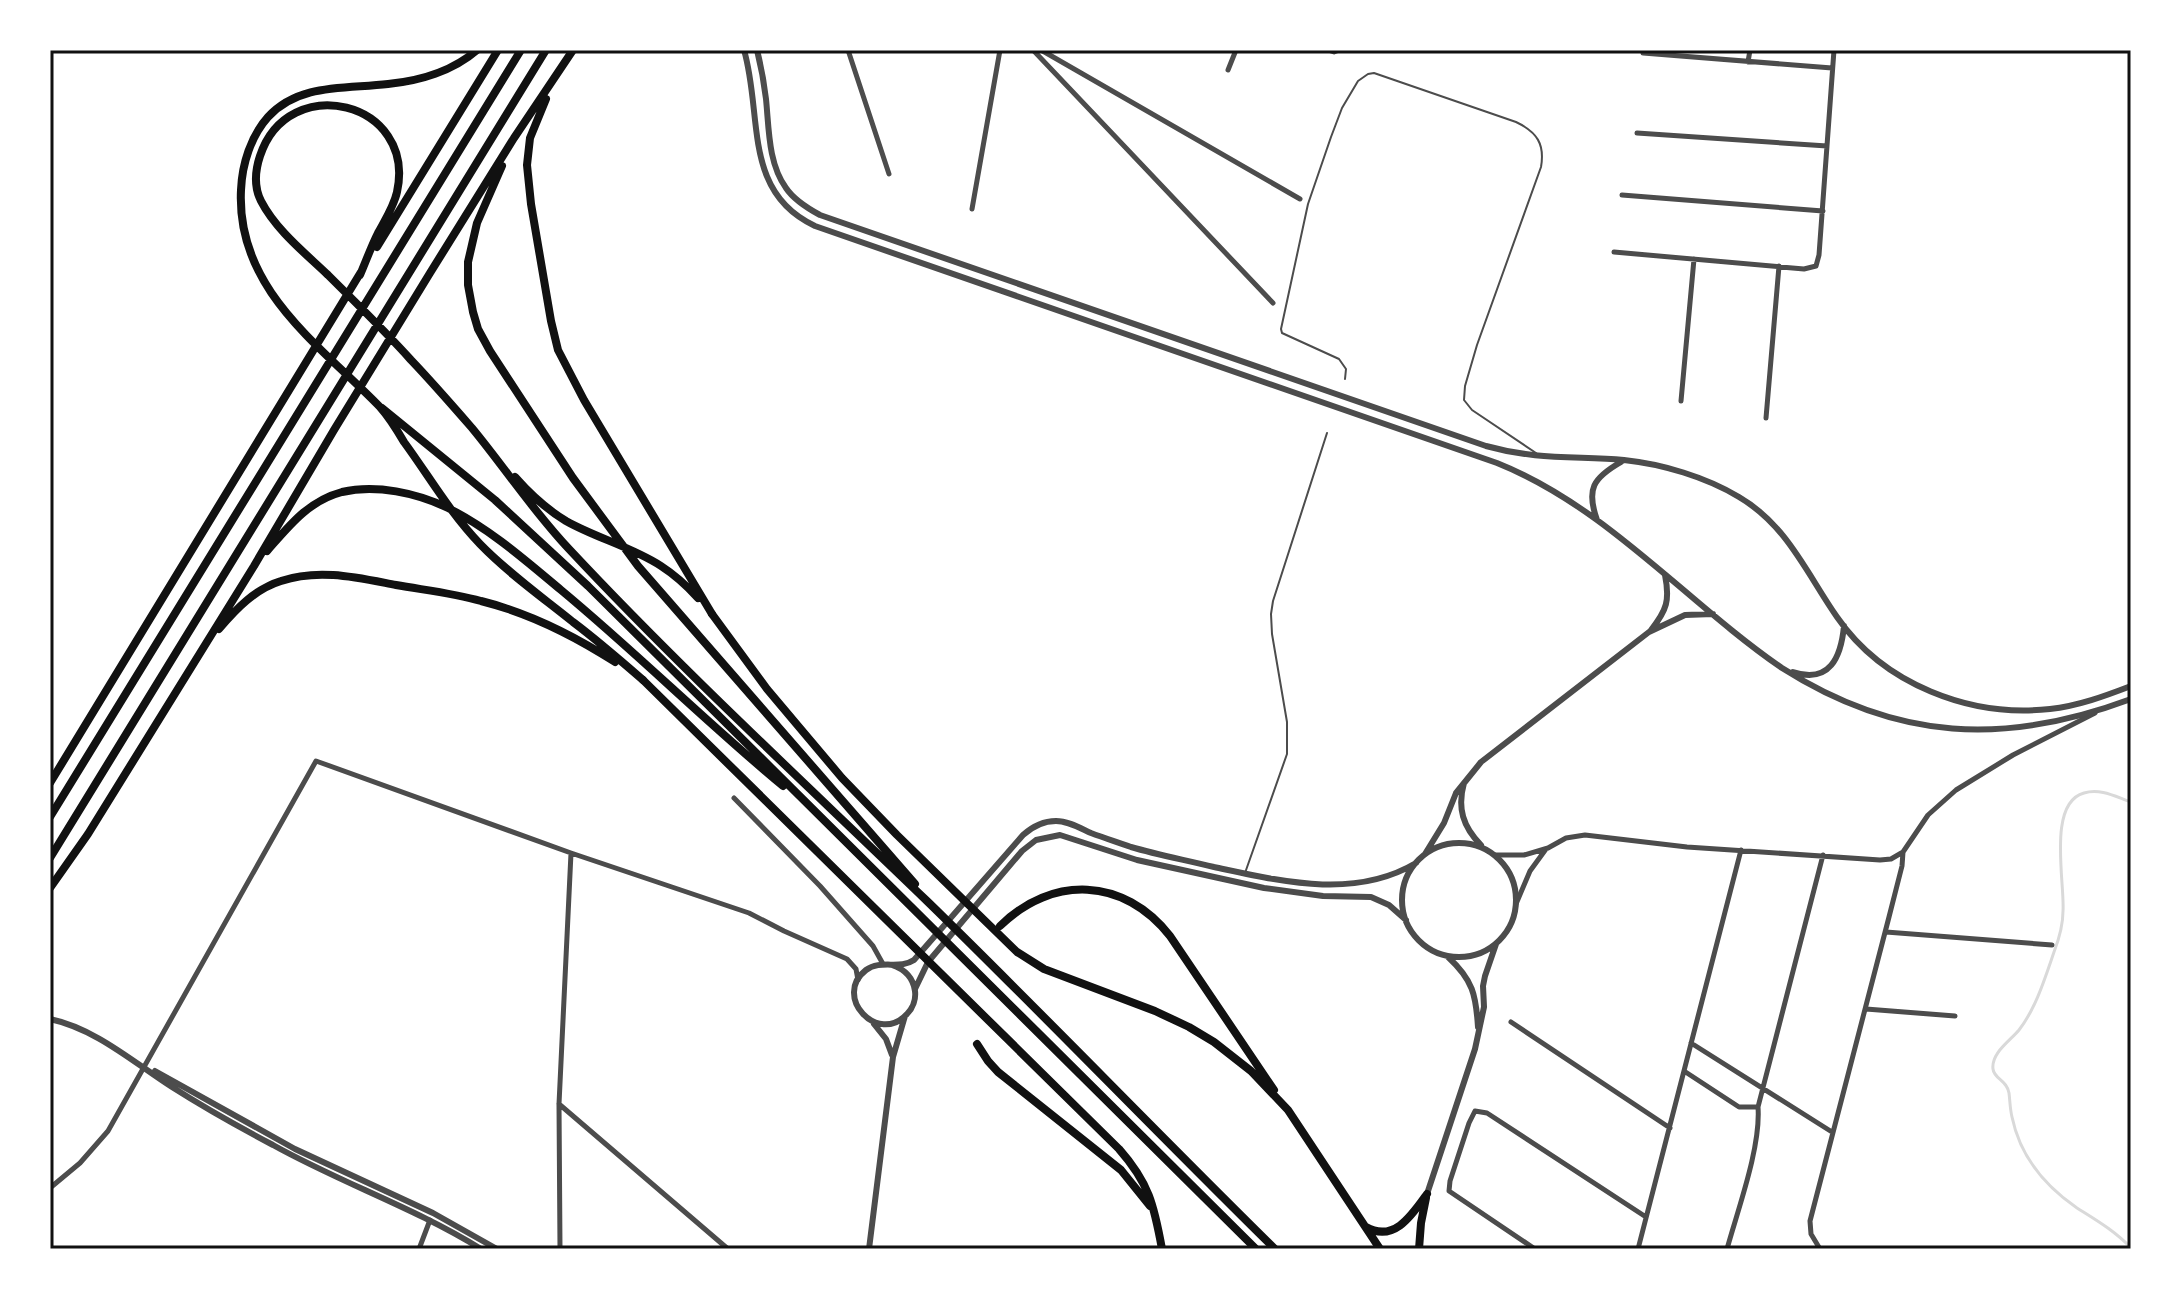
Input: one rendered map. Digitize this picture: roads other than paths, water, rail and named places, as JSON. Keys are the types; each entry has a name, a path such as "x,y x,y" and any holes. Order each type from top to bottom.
{"highway":[{"path":"477,50 446,69 409,81 329,88 308,93 278,108 261,127 243,173 241,199 244,227 250,252 263,282 281,308 374,401 495,500 588,586 1256,1249"},
{"path":"50,783 498,50"},
{"path":"50,817 521,50"},
{"path":"50,858 546,50"},
{"path":"50,888 88,834 514,138 573,50"},
{"path":"557,76 530,138 527,165 552,327 561,356 578,390 712,614 808,739 879,817 1012,947 1044,969 1155,1011 1208,1038 1244,1065 1288,1110"},
{"path":"360,275 398,189 398,166 393,145 377,124 354,109 328,105 312,107 295,114 272,134 260,157 256,182 262,201 272,216 292,241 410,358 536,499 556,515 665,568 712,614"},
{"path":"514,138 477,223 468,262 471,303 485,342 573,478 638,566 899,863 930,904"},
{"path":"382,408 469,532 515,576 643,680 1130,1161 1144,1182 1155,1212 1162,1249"},
{"path":"473,430 533,509 586,568 930,904 1275,1249"},
{"path":"254,566 301,514 314,504 337,494 360,489 380,490 411,495 445,507 484,529 528,563 629,647 741,751 827,823"},
{"path":"200,651 236,610 261,590 289,578 325,575 365,579 498,606 568,634 643,680"},
{"path":"1000,926 1023,905 1038,898 1061,892 1094,890 1119,897 1154,919 1170,936 1380,1249"},
{"path":"977,1044 998,1072 1121,1170 1155,1212"},
{"path":"1357,1215 1368,1229 1389,1231 1406,1221 1427,1194"},
{"path":"1419,1249 1427,1194"}],"street":[{"path":"744,50 768,182 785,206 809,224 1497,463 1551,488 1597,520 1782,668 1842,702 1881,715 1936,726 1979,730 2066,720 2131,699"},
{"path":"757,50 775,164 788,191 800,203 827,218 1504,451 1544,458 1623,460 1649,464 1711,483 1739,497 1771,522 1792,546 1844,626 1866,650 1904,678 1942,696 2009,710 2052,709 2131,686"},
{"path":"848,50 889,174"},
{"path":"972,209 1000,50"},
{"path":"1033,50 1273,303"},
{"path":"1041,50 1300,199"},
{"path":"1228,70 1236,50"},
{"path":"1328,50 1339,50"},
{"path":"1748,62 1750,50"},
{"path":"1614,252 1779,266 1812,268 1817,265 1834,50"},
{"path":"1643,53 1680,53 1832,68"},
{"path":"1637,133 1828,146"},
{"path":"1622,195 1823,211"},
{"path":"1681,401 1694,259"},
{"path":"1766,418 1779,266"},
{"path":"1597,520 1591,499 1594,485 1604,471 1623,460"},
{"path":"1649,632 1666,608 1668,591 1665,575"},
{"path":"856,985 866,970 883,964 909,963 917,957 1023,835 1043,823 1065,823 1135,848 1297,883 1335,885 1390,876 1416,863 1425,854 1444,823 1456,793 1486,759 1649,632 1680,616 1713,614"},
{"path":"1782,668 1809,675 1828,668 1839,654 1844,626"},
{"path":"1495,855 1524,855 1548,848 1566,838 1585,835 1687,847 1885,860 1894,858 1903,852 1928,815 1956,790 2013,755 2103,709"},
{"path":"50,1188 80,1163 106,1134 316,761 743,911 835,952 854,967 858,976 855,993 857,1007 886,1039 893,1057"},
{"path":"1465,780 1461,803 1463,818 1484,848 1495,855 1512,875 1516,904"},
{"path":"734,798 812,876 873,946 883,964"},
{"path":"872,1021 889,1024 912,1009 915,989 928,962 1022,851 1036,840 1052,836 1072,838 1146,862 1264,888 1323,896 1365,895 1389,905 1406,920 1424,945 1448,957 1461,970 1472,986 1479,1031"},
{"path":"1425,854 1453,843 1484,848"},
{"path":"1427,1194 1472,1059 1484,1007 1485,976 1496,944 1506,931 1530,871 1548,848"},
{"path":"1638,1249 1741,850"},
{"path":"1820,1249 1812,1237 1810,1226 1886,932 1903,852"},
{"path":"560,1249 559,1104 571,853"},
{"path":"1727,1249 1756,1141 1758,1107 1823,855"},
{"path":"1406,920 1403,899 1416,863"},
{"path":"1886,932 2052,945"},
{"path":"1448,957 1476,954 1496,944"},
{"path":"892,965 907,973 915,989"},
{"path":"1866,1009 1955,1016"},
{"path":"869,1249 893,1057 905,1016"},
{"path":"50,1019 79,1028 295,1149 430,1211 497,1249"},
{"path":"1511,1022 1670,1128"},
{"path":"1691,1043 1832,1132"},
{"path":"144,1066 172,1087 288,1154 430,1220 481,1249"},
{"path":"1684,1071 1739,1107 1758,1107"},
{"path":"559,1104 728,1249"},
{"path":"1535,1249 1449,1191 1475,1111 1487,1113 1646,1217"},
{"path":"419,1249 430,1220"}],"lane":[{"path":"1345,379 1346,369 1342,361 1282,333 1281,326 1308,204 1331,137 1342,108 1358,81 1374,73 1516,122 1532,131 1540,141 1543,155 1541,167 1477,345 1464,394 1466,404 1472,410 1544,458"},
{"path":"1245,874 1287,754 1287,722 1272,634 1273,601 1327,433"}],"waterway":[{"path":"2131,802 2090,792 2073,800 2065,812 2060,845 2063,911 2059,937 2030,1012 1993,1063 1996,1075 2008,1089 2011,1114 2021,1145 2044,1180 2131,1248"}]}
